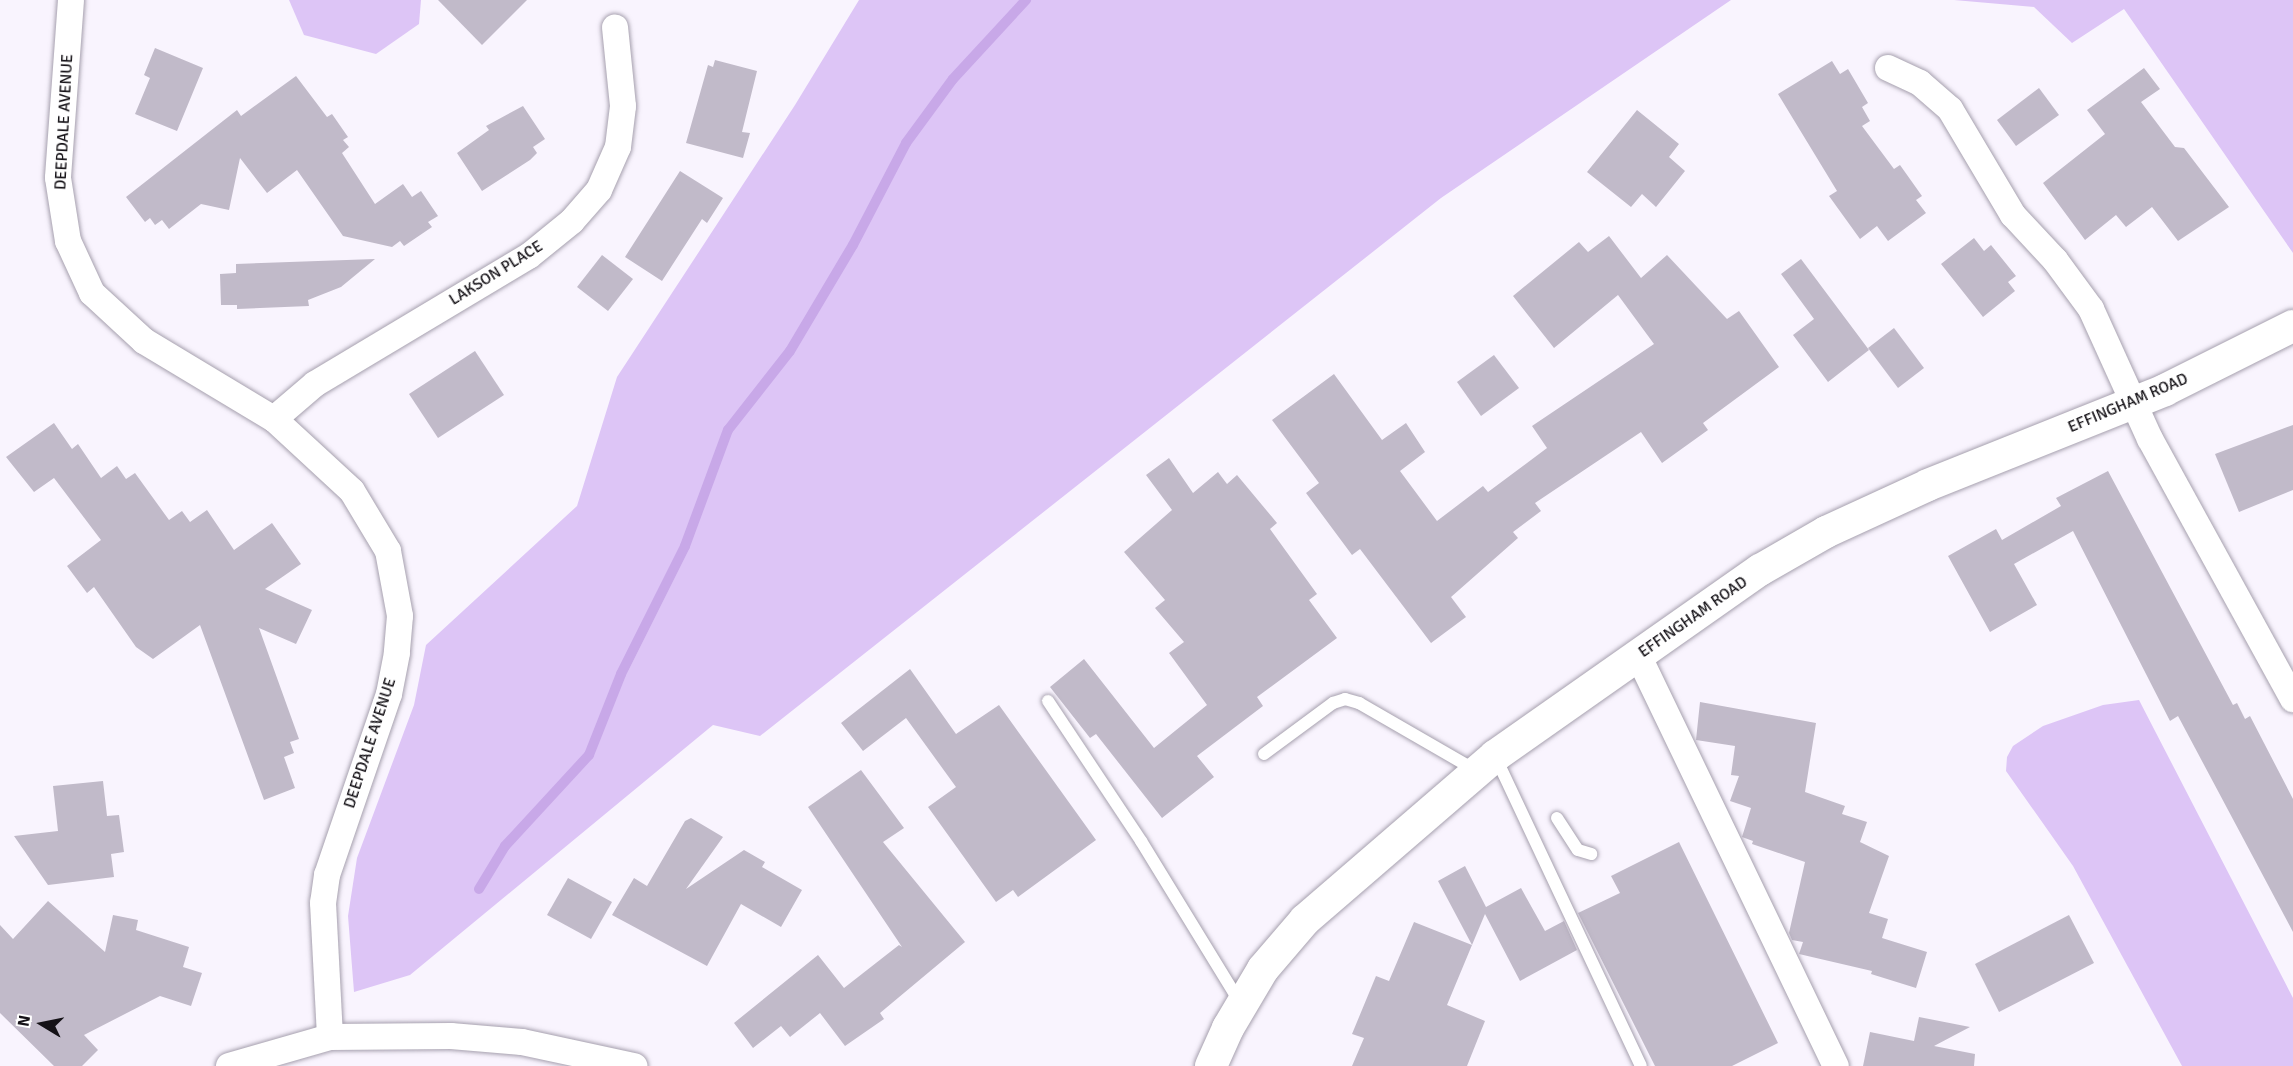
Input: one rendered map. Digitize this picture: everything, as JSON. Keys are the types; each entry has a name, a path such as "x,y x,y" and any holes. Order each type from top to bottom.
{"street":[{"name":"DEEPDALE AVENUE","path":"71,0 58,178 61,215 76,265 92,292 144,340 274,419 352,491 375,524 388,551 400,616 397,653 388,694 327,875 322,930 330,1037"},
{"name":"LAKSON PLACE","path":"274,419 315,384 529,256 573,221 599,190 618,147 623,106 622,68 615,27"},
{"path":"1888,68 1920,83 1950,109 2013,215 2055,260 2091,309 2133,401 2293,699"},
{"name":"EFFINGHAM ROAD","path":"1211,1066 1241,1005 1263,969 1305,920 1486,764 1760,570 1826,532 1928,485 2133,401 2293,326"},
{"path":"1638,655 1836,1066"},
{"path":"229,1066 330,1037 451,1036 498,1040 634,1066"}],"lane":[{"path":"1264,754 1333,703 1345,699 1359,702 1486,764 1641,1066"},
{"path":"1048,701 1141,841 1241,1005"},
{"path":"1557,818 1578,850 1591,854"}],"shaded area":[{"path":"289,0 421,0 419,24 376,54 304,35"},
{"path":"859,0 1731,0 1441,198 760,736 713,725 410,975 354,992 348,916 357,858 414,705 426,645 577,506 617,377 795,105"},
{"path":"1954,0 2293,0 2293,253 2124,9 2072,43 2034,7"},
{"path":"2139,700 2293,998 2293,1066 2182,1066 2073,866 2006,771 2007,757 2013,746 2043,726 2103,705"}],"building":[{"path":"438,0 527,0 482,45"},
{"path":"155,48 203,68 177,131 135,114 150,78 144,75"},
{"path":"715,60 757,71 742,132 750,133 743,158 686,143 708,65 713,67"},
{"path":"1832,61 1840,74 1848,69 1868,103 1862,107 1870,121 1862,126 1894,169 1900,165 1922,196 1916,200 1926,213 1888,241 1877,226 1860,239 1829,196 1837,191 1778,94"},
{"path":"2144,68 2160,89 2141,102 2175,147 2184,148 2229,207 2178,241 2152,207 2126,227 2116,215 2085,240 2043,183 2105,134 2087,110"},
{"path":"296,76 327,117 332,114 348,137 343,140 349,147 342,153 375,204 403,184 412,197 421,191 438,216 428,222 432,227 404,246 400,241 392,247 343,236 297,170 267,193 240,158 229,210 201,204 169,229 162,220 155,225 150,218 145,222 126,197 237,110 241,116"},
{"path":"2039,88 2059,115 2016,146 1997,120"},
{"path":"523,106 545,139 533,147 537,153 530,160 482,191 457,153 489,130 486,126"},
{"path":"1637,110 1679,144 1669,157 1685,171 1656,207 1642,194 1631,207 1587,172"},
{"path":"680,171 723,198 707,223 702,219 662,281 625,257"},
{"path":"1609,236 1641,278 1667,255 1727,319 1739,311 1779,367 1703,423 1708,430 1662,463 1641,432 1535,503 1541,511 1513,532 1518,538 1451,597 1466,617 1431,643 1360,549 1352,555 1306,493 1319,483 1272,420 1334,374 1382,440 1406,423 1425,452 1400,471 1437,521 1483,486 1488,492 1547,448 1532,426 1654,344 1618,295 1554,348 1513,296 1579,242 1588,252"},
{"path":"1974,238 1984,251 1991,245 2016,276 2008,282 2015,291 1983,317 1941,264"},
{"path":"602,255 633,279 608,311 577,287"},
{"path":"375,259 341,287 308,300 309,306 237,309 237,305 221,305 220,274 236,273 236,264"},
{"path":"1801,259 1869,350 1828,382 1793,335 1814,319 1781,274"},
{"path":"1894,328 1924,368 1898,388 1868,348"},
{"path":"475,351 504,395 438,438 409,394"},
{"path":"1494,355 1519,388 1481,416 1457,382"},
{"path":"54,423 72,449 78,444 101,478 117,466 126,479 135,473 169,520 182,511 190,522 207,510 234,550 272,523 301,564 265,589 312,610 296,644 259,628 299,739 290,742 294,753 284,757 295,788 264,800 200,625 153,659 136,647 94,587 87,593 67,566 101,540 54,478 34,492 6,457"},
{"path":"2293,425 2293,490 2239,512 2215,454"},
{"path":"1169,458 1193,493 1218,472 1227,484 1237,475 1277,523 1270,529 1317,594 1309,600 1337,638 1257,697 1263,706 1197,756 1214,777 1162,818 1096,734 1090,738 1050,687 1084,659 1154,748 1207,705 1169,653 1184,642 1155,608 1165,600 1124,552 1172,510 1146,475"},
{"path":"2108,471 2233,705 2237,703 2245,719 2250,716 2293,799 2293,932 2178,716 2170,721 2073,531 2014,564 2037,605 1990,632 1948,556 1996,529 2002,540 2061,506 2056,498"},
{"path":"910,669 956,734 999,705 1096,840 1018,897 1013,890 996,902 928,807 956,787 906,718 863,751 841,723"},
{"path":"1700,702 1816,723 1805,792 1845,806 1842,814 1867,822 1860,842 1889,856 1869,913 1888,919 1882,938 1927,952 1916,988 1871,974 1872,971 1799,954 1803,942 1792,940 1789,933 1805,862 1752,844 1753,841 1742,837 1751,808 1730,801 1739,776 1731,775 1735,746 1696,740"},
{"path":"861,770 904,828 883,842 965,942 880,1013 884,1019 845,1046 820,1013 790,1037 781,1026 753,1048 734,1023 818,955 844,988 899,945 902,947 808,807"},
{"path":"103,781 107,816 119,815 124,852 111,854 114,877 48,885 14,836 58,831 53,786"},
{"path":"691,818 723,837 686,889 744,850 765,862 762,867 802,890 781,927 741,904 707,966 612,915 634,878 647,886 685,821"},
{"path":"1679,842 1778,1043 1732,1066 1655,1066 1578,913 1620,893 1611,876"},
{"path":"1465,866 1486,907 1521,888 1545,931 1564,921 1577,950 1520,981 1485,914 1472,945 1438,881"},
{"path":"568,878 612,902 591,939 547,915"},
{"path":"48,901 105,952 113,915 138,920 136,930 189,947 183,967 202,973 191,1006 160,996 84,1035 98,1050 82,1066 54,1066 0,1013 0,925 13,939"},
{"path":"2069,915 2094,963 1999,1012 1975,964"},
{"path":"1414,922 1472,945 1447,1005 1485,1021 1467,1066 1352,1066 1364,1038 1352,1034 1376,976 1389,981"},
{"path":"1919,1017 1970,1027 1934,1046 1975,1054 1974,1066 1863,1066 1870,1032 1914,1041"}],"waterway":[{"path":"479,889 505,846 589,755 621,674 685,546 728,430 790,351 853,245 906,143 953,79 1026,0"}]}
